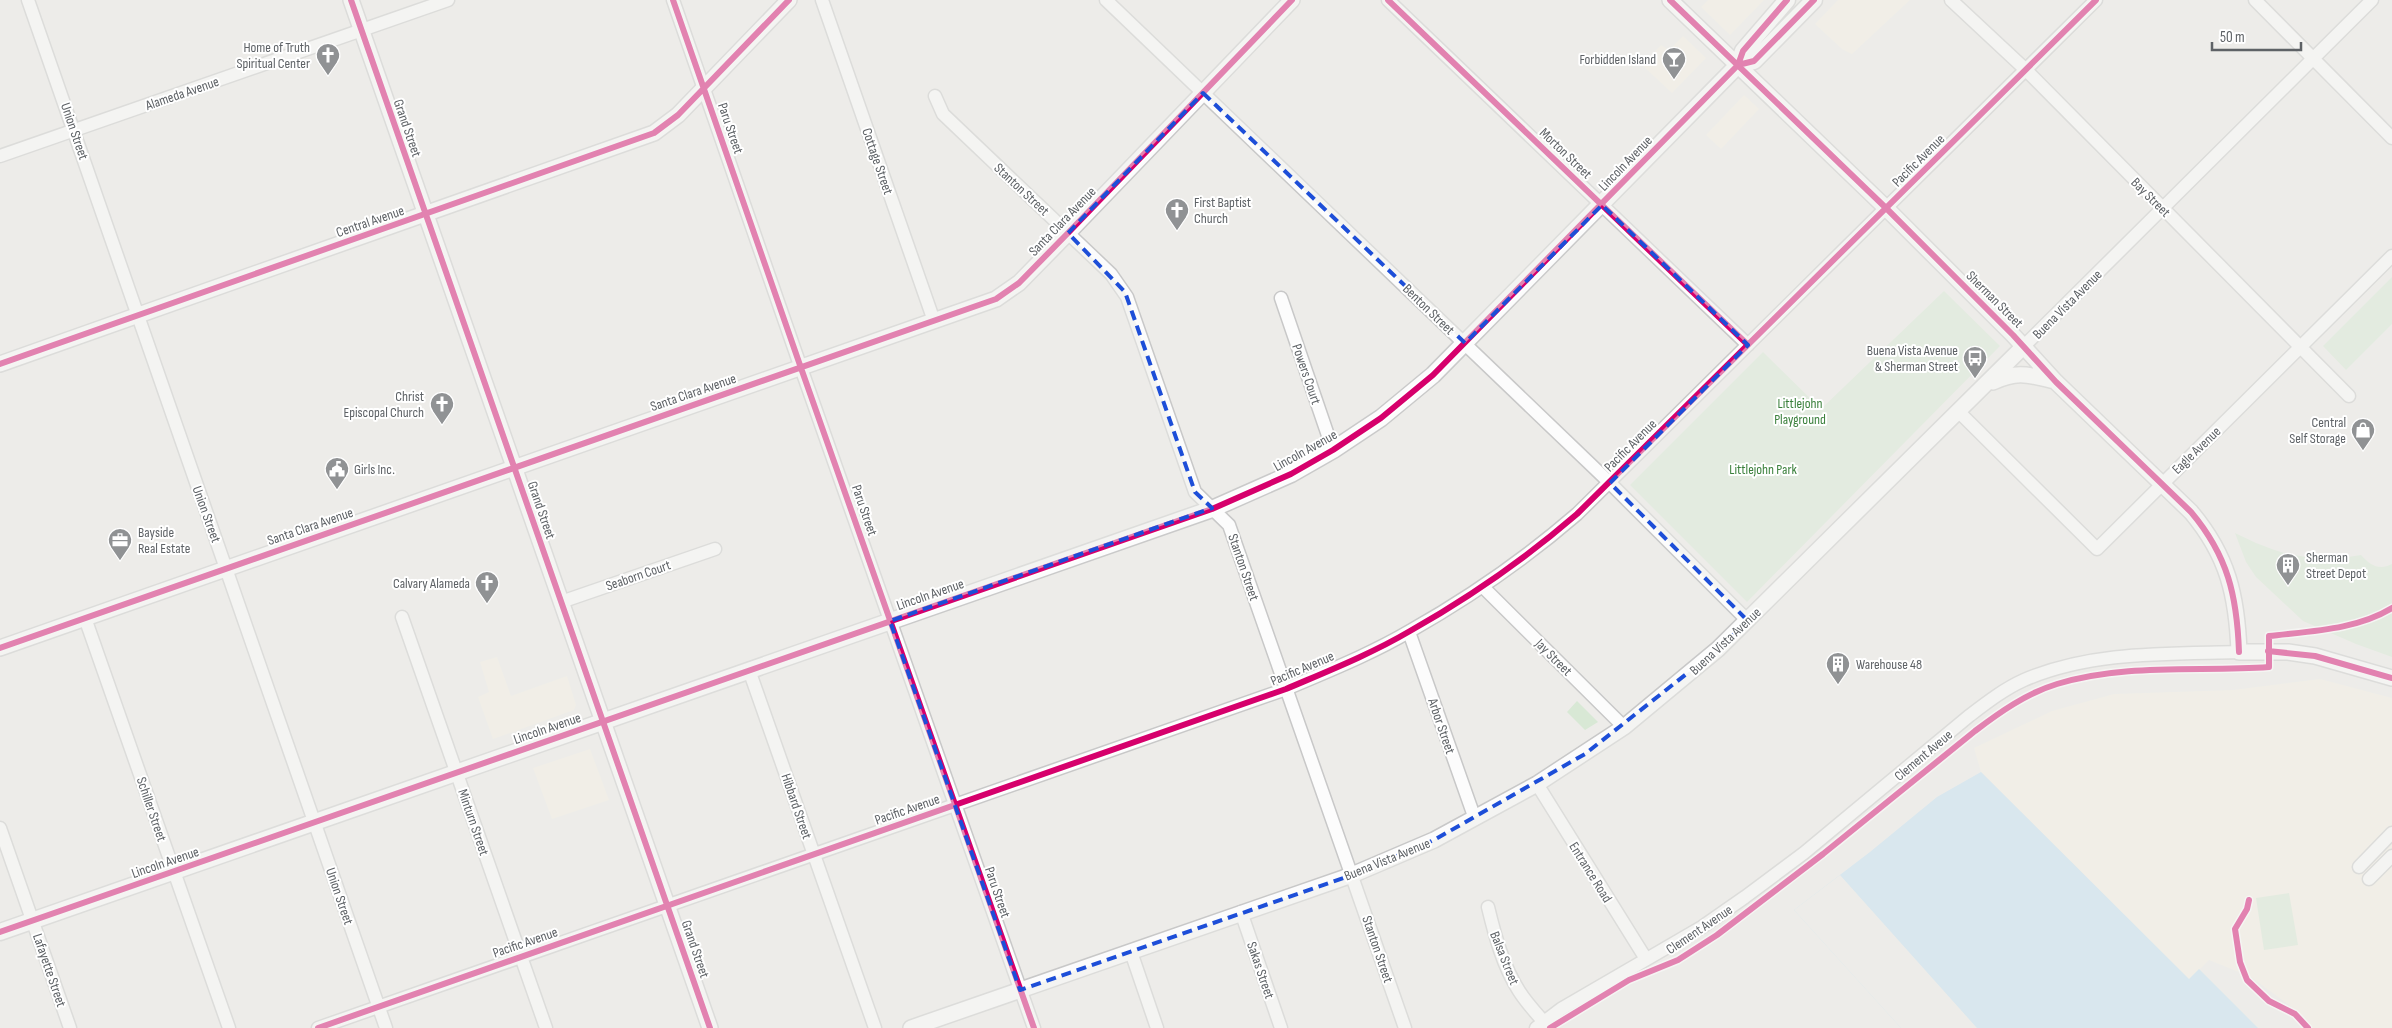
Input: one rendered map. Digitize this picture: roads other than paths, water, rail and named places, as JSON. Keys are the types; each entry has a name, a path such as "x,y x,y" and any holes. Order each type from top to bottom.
{"main road":[{"name":"Lincoln Avenue","path":"0,932 1212,509 1290,474 1333,450 1402,401 1433,375 1738,65 1743,51 1788,0"},
{"name":"Lincoln Avenue","path":"1738,65 1754,61 1814,0"}],"street":[{"name":"Union Street","path":"28,0 75,130 172,417 227,569 386,1028"},
{"name":"Grand Street","path":"351,0 710,1028"},
{"name":"Alameda Avenue","path":"0,156 448,0"},
{"name":"Paru Street","path":"673,0 800,368 1034,1028"},
{"name":"Central Avenue","path":"0,364 654,134 678,115 789,0"},
{"name":"Cottage Street","path":"822,0 934,321"},
{"name":"Benton Street","path":"1106,0 1610,483 1748,621"},
{"name":"Santa Clara Avenue","path":"0,648 996,299 1008,292 1068,233 1292,0"},
{"name":"Morton Street","path":"1388,0 1748,345"},
{"name":"Sherman Street","path":"1670,0 1886,208 2056,382 2192,512 2209,533 2220,556 2231,587 2237,613 2239,652"},
{"name":"Bay Street","path":"1951,0 2026,70 2349,396"},
{"name":"Pacific Avenue","path":"318,1028 1286,689 1348,663 1409,632 1483,587 1541,545 1610,483 2096,0"},
{"path":"2255,0 2392,138"},
{"name":"Buena Vista Avenue","path":"911,1028 1352,875 1434,840 1475,819 1537,784 1624,727 1703,663 1748,621 2372,0"},
{"name":"Stanton Street","path":"935,96 943,114 1111,274 1125,292 1195,492 1229,525 1405,1028"},
{"name":"Eagle Avenue","path":"1958,411 2097,549 2392,256"},
{"name":"Powers Court","path":"1282,298 1333,450"},
{"path":"1985,386 2007,375 2021,373 2056,382"},
{"name":"Seaborn Court","path":"561,602 715,549"},
{"name":"Jay Street","path":"1483,587 1624,727"},
{"name":"Minturn Street","path":"402,617 546,1028"},
{"name":"Schiller Street","path":"85,618 229,1028"},
{"name":"Arbor Street","path":"1409,632 1475,819"},
{"path":"2239,652 2288,652 2316,656 2392,678"},
{"name":"Clement Aveue","path":"1540,1025 1561,1009 1702,927 1746,897 1820,840 1969,716 1994,697 2022,681 2053,669 2087,661 2126,656 2239,652"},
{"name":"Hibbard Street","path":"749,670 875,1028"},
{"name":"Entrance Road","path":"1537,784 1646,959"},
{"name":"Lafayette Street","path":"0,828 70,1028"},
{"path":"2359,867 2392,833"},
{"path":"2370,879 2392,856"},
{"name":"Balsa Street","path":"1488,907 1494,935 1510,974 1540,1025"},
{"name":"Sakas Street","path":"1241,912 1281,1028"},
{"path":"1131,952 1157,1028"}],"water":[{"path":"1981,772 2189,979 2199,969 2258,1028 1901,1028 1794,910 1870,852 1937,797"}],"place":[{"name":"Home of Truth Spiritual Center","path":"328,76"},
{"name":"Forbidden Island","path":"1674,80"},
{"name":"First Baptist Church","path":"1177,231"},
{"name":"Buena Vista Avenue & Sherman Street","path":"1975,379"},
{"name":"Christ Episcopal Church","path":"442,425"},
{"name":"Central Self Storage","path":"2363,451"},
{"name":"Girls Inc.","path":"337,490"},
{"name":"Bayside Real Estate","path":"120,561"},
{"name":"Sherman Street Depot","path":"2288,586"},
{"name":"Calvary Alameda","path":"487,604"},
{"name":"Warehouse 48","path":"1838,685"}],"park label":[{"name":"Littlejohn Playground","path":"1800,412"},
{"name":"Littlejohn Park","path":"1763,469"}]}
